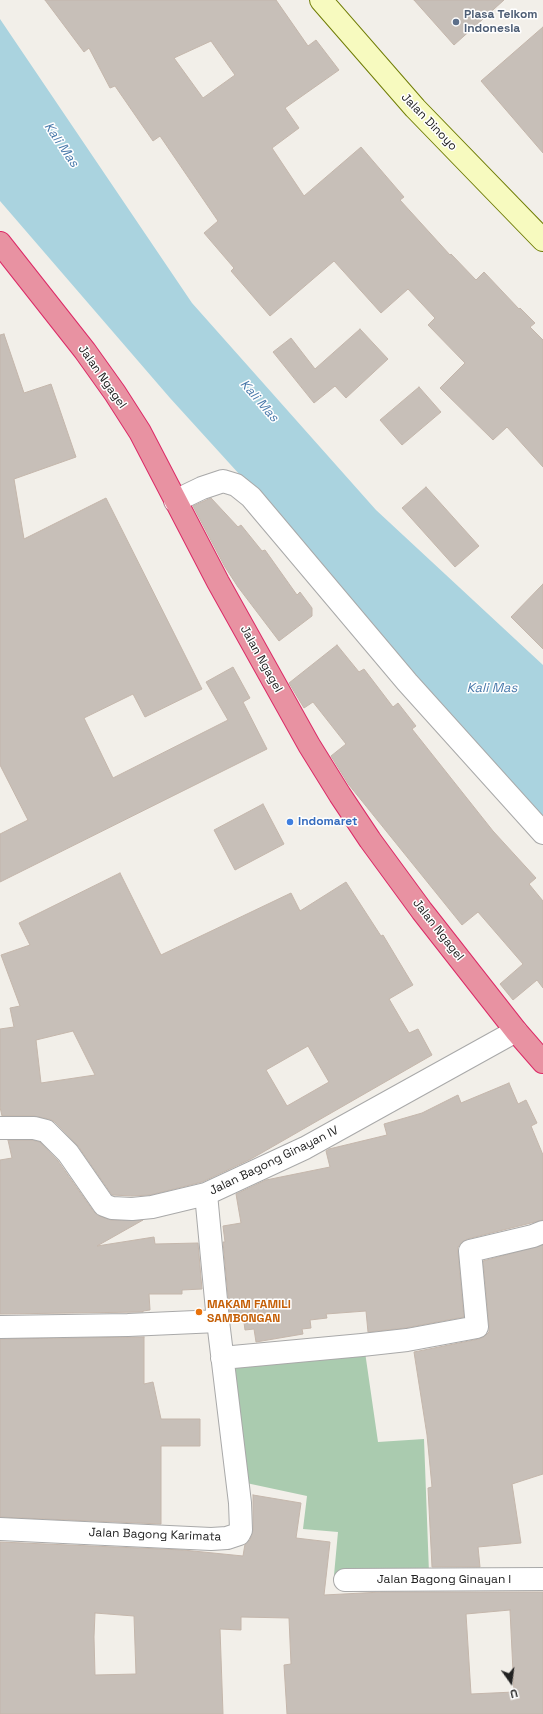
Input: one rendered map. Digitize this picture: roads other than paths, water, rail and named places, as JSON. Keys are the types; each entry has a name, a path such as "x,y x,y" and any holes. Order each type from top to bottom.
{"highway":[{"name":"Jalan Ngagel","path":"0,243 85,351 115,392 140,432 218,582 309,745 340,795 370,840 418,906 516,1031 543,1062"}],"main road":[{"name":"Jalan Dinoyo","path":"321,0 415,108 543,240"}],"street":[{"path":"175,501 202,488 223,481 236,485 251,497 407,682 543,833"},
{"name":"Jalan Bagong Ginayan IV","path":"0,1128 34,1128 46,1131 68,1153 104,1206 132,1209 152,1207 206,1194 305,1148 516,1031"},
{"name":"Jalan Bagong Karimata","path":"0,1529 211,1539 227,1538 239,1534 241,1530 240,1503 218,1322 206,1194"},
{"path":"222,1358 407,1340 477,1327 470,1251 533,1236 543,1232"},
{"path":"0,1327 128,1326 218,1322"},
{"name":"Jalan Bagong Ginayan I","path":"345,1580 543,1579"}],"water":[{"name":"Kali Mas","path":"0,19 192,303 376,510 543,665 543,817 396,660 280,519 170,398 0,201"}],"place":[{"name":"Plasa Telkom Indonesia","path":"456,22"},
{"name":"Indomaret","path":"290,822"},
{"name":"MAKAM FAMILI SAMBONGAN","path":"199,1312"}]}
